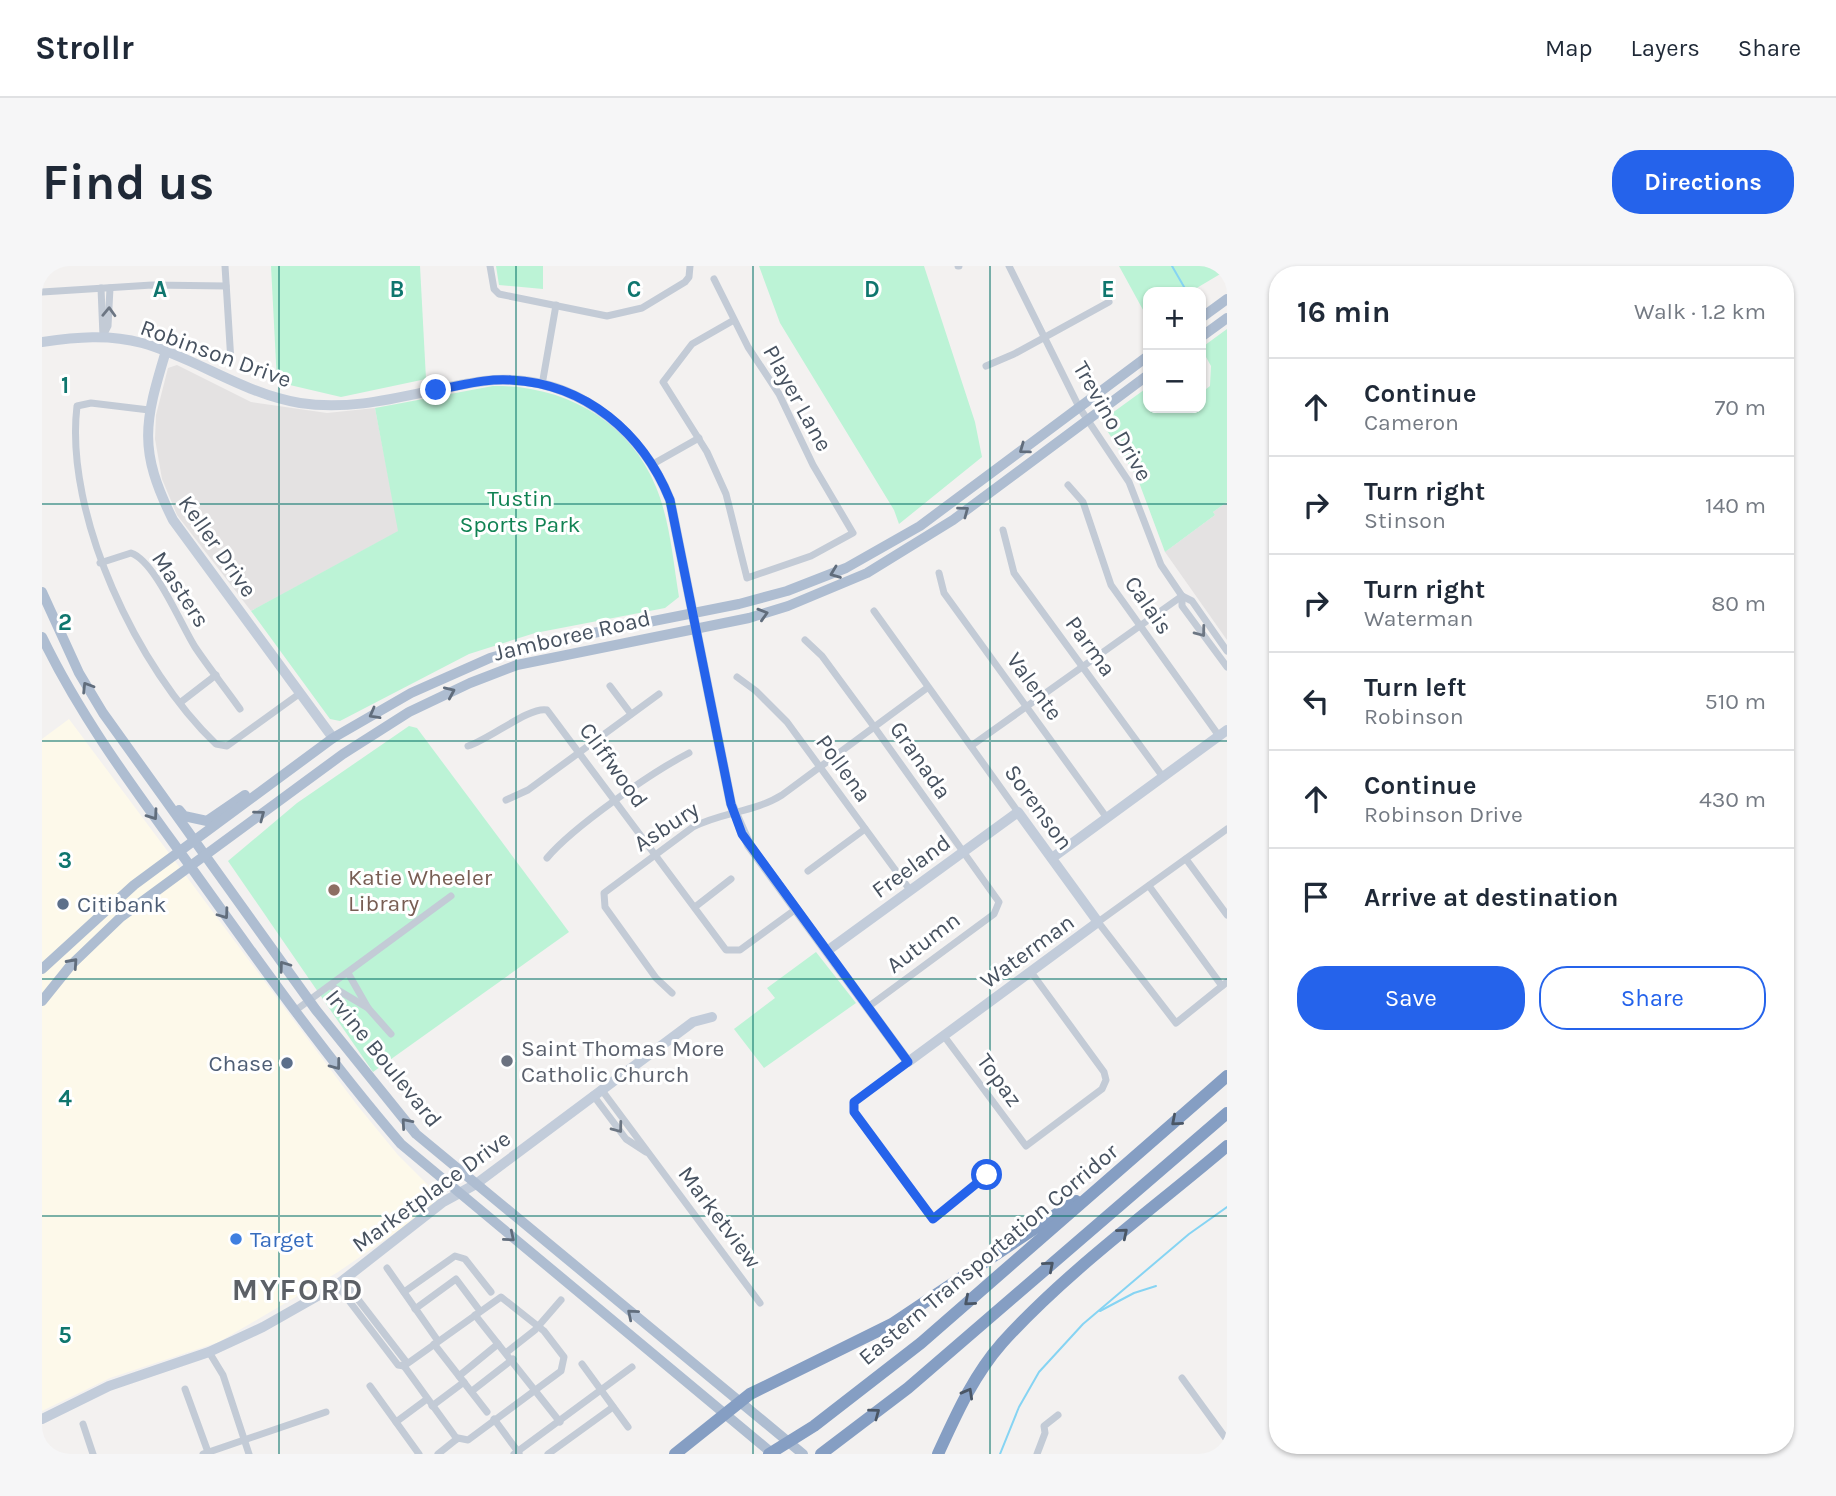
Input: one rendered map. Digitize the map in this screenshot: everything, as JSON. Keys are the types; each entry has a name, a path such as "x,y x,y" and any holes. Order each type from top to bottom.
{"highway":[{"name":"Eastern Transportation Corridor","path":"771,1454 814,1426 921,1343 1227,1076"},
{"name":"Eastern Transportation Corridor","path":"821,1454 908,1388 1227,1113"},
{"path":"938,1454 969,1389 1002,1344 1053,1294 1227,1146"},
{"path":"675,1454 740,1401 892,1324 990,1261 1056,1212 1095,1191"}],"main road":[{"path":"1206,315 1227,299"},
{"path":"1206,333 1227,318"},
{"name":"Jamboree Road","path":"42,969 91,921 179,852 333,738 411,693 490,659 584,633 694,613 787,591 846,568 920,526 1143,360"},
{"name":"Jamboree Road","path":"42,1001 71,965 121,916 342,754 437,698 517,665 696,629 788,606 867,573 953,520 1143,380"},
{"name":"Irvine Boulevard","path":"42,592 53,622 79,673 135,757 309,1001 416,1134 803,1454"},
{"name":"Irvine Boulevard","path":"42,637 78,707 179,852 355,1090 401,1144 771,1454"},
{"path":"135,757 184,816 197,821 207,821 268,780 285,775"}],"street":[{"path":"225,266 231,362"},
{"path":"490,266 494,289 499,294 597,315 624,314 642,308 685,282 689,277 690,266"},
{"name":"Trevino Drive","path":"1009,266 1079,407 1129,482 1155,554 1182,596 1192,601 1227,651"},
{"name":"Player Lane","path":"699,438 732,508 747,578 811,556 853,533 813,465 779,394 734,320 713,279"},
{"path":"42,292 226,286"},
{"path":"101,288 103,336"},
{"path":"103,336 108,326 110,288"},
{"path":"986,366 1109,302"},
{"path":"542,385 556,305"},
{"path":"653,464 699,438 664,387 665,377 692,344 734,320"},
{"name":"Robinson Drive","path":"42,342 103,336 141,342 278,398 322,405 366,403 484,381 511,380 542,385 584,400 602,410 638,442 653,464 670,500 734,813 742,834 908,1062"},
{"name":"Keller Drive","path":"166,351 149,410 150,461 158,491 171,517 333,738"},
{"path":"149,410 91,403 77,406 74,436 100,563 134,629 181,702 216,744 227,746 299,694"},
{"name":"Calais","path":"1068,485 1083,502 1106,575 1140,626 1223,733"},
{"name":"Parma","path":"1003,530 1014,573 1163,777"},
{"name":"Masters","path":"100,563 124,554 136,556 158,582 195,646 240,709"},
{"name":"Valente","path":"939,573 944,593 1107,818"},
{"path":"971,746 1182,596"},
{"name":"Trevino Drive","path":"1182,596 1182,606 1227,667"},
{"name":"Sorenson","path":"874,611 1098,922 1176,1023 1225,984"},
{"name":"Granada","path":"805,640 822,656 875,728 999,906"},
{"path":"181,702 216,675"},
{"name":"Pollena","path":"737,677 772,705 910,890"},
{"path":"610,686 631,714"},
{"name":"Asbury","path":"672,993 656,978 602,903 608,889 707,819 772,802 927,688"},
{"path":"506,800 528,790 659,694"},
{"name":"Cliffwood","path":"468,746 484,741 543,708 551,712 655,855 730,952 740,950 796,909"},
{"path":"1052,858 1223,733"},
{"path":"547,858 555,848 617,801 668,764 689,754"},
{"name":"Freeland","path":"827,951 1018,812"},
{"path":"808,871 865,829"},
{"name":"Waterman","path":"987,1175 933,1219 854,1112 853,1105 1227,829"},
{"path":"1185,859 1227,915"},
{"path":"695,907 731,879"},
{"path":"1149,886 1225,984"},
{"path":"296,1010 451,896"},
{"name":"Autumn","path":"867,1007 999,906"},
{"name":"Topaz","path":"944,1036 1026,1146 1102,1088 1107,1080 1104,1072 1031,972"},
{"path":"348,973 368,1008 391,1034"},
{"path":"331,986 368,1008"},
{"name":"Marketplace Drive","path":"42,1419 109,1386 209,1352 263,1327 340,1282 693,1022 712,1017"},
{"name":"Marketview","path":"597,1092 650,1154 760,1303"},
{"path":"404,1292 455,1256 465,1259 491,1292"},
{"path":"387,1268 436,1343 487,1412"},
{"path":"415,1309 456,1279 498,1345 513,1359 560,1422"},
{"path":"340,1282 457,1439"},
{"path":"403,1364 501,1297 538,1326 565,1362 561,1371 468,1440 457,1439 438,1454"},
{"path":"507,1352 538,1326 561,1300"},
{"path":"432,1406 498,1345"},
{"path":"209,1352 223,1375 248,1454"},
{"path":"472,1391 513,1359"},
{"path":"582,1364 628,1427"},
{"path":"494,1419 517,1453 632,1367"},
{"path":"1182,1378 1227,1440"},
{"path":"370,1386 419,1454"},
{"path":"185,1389 205,1453 326,1412"},
{"path":"396,1422 427,1399"},
{"path":"548,1454 613,1407"},
{"path":"1037,1454 1045,1433 1044,1426 1058,1415"},
{"path":"83,1424 93,1454"}],"shaded area":[{"path":"177,365 251,402 327,413 375,408 399,531 251,611 177,515 162,479 155,439 156,415 168,368"},
{"path":"1227,502 1227,640 1165,552 1215,515 1213,512"},
{"path":"69,719 357,1105 398,1155 443,1200 338,1272 219,1342 110,1378 42,1411 42,739"}],"green space":[{"path":"271,266 420,266 426,379 341,397 277,382"},
{"path":"496,266 543,266 543,289 499,285"},
{"path":"759,266 924,266 975,422 982,457 899,524 894,510 780,323"},
{"path":"1119,266 1227,266 1227,270 1198,287 1143,287 1143,310"},
{"path":"1227,329 1227,502 1213,512 1215,515 1165,552 1137,477 1106,429 1108,416 1143,391 1143,413 1206,413 1206,389 1210,386 1211,366 1206,357 1206,344"},
{"name":"Tustin Sports Park","path":"493,386 519,387 568,400 611,425 629,443 644,463 661,500 679,597 665,608 535,633 469,654 340,721 330,719 251,611 398,531 375,408"},
{"path":"409,726 417,728 569,932 373,1072 228,861 297,803"},
{"path":"816,952 856,1003 764,1068 734,1029 775,998 767,988"}],"waterway":[{"path":"1172,266 1184,287"},
{"path":"1000,1454 1019,1407 1039,1372 1083,1324 1189,1234 1227,1207"},
{"path":"1100,1311 1134,1293 1156,1286"}],"place":[{"name":"Katie Wheeler Library","path":"334,890"},
{"name":"Citibank","path":"63,904"},
{"name":"Saint Thomas More Catholic Church","path":"507,1061"},
{"name":"Chase","path":"287,1063"},
{"name":"Target","path":"236,1239"}],"district":[{"name":"MYFORD","path":"298,1290"}],"route":[{"path":"436,390 484,381 511,380 542,385 565,392 602,410 638,442 662,480 670,500 731,804 742,834 908,1062 854,1102 854,1112 933,1219 943,1208 987,1175"}]}
